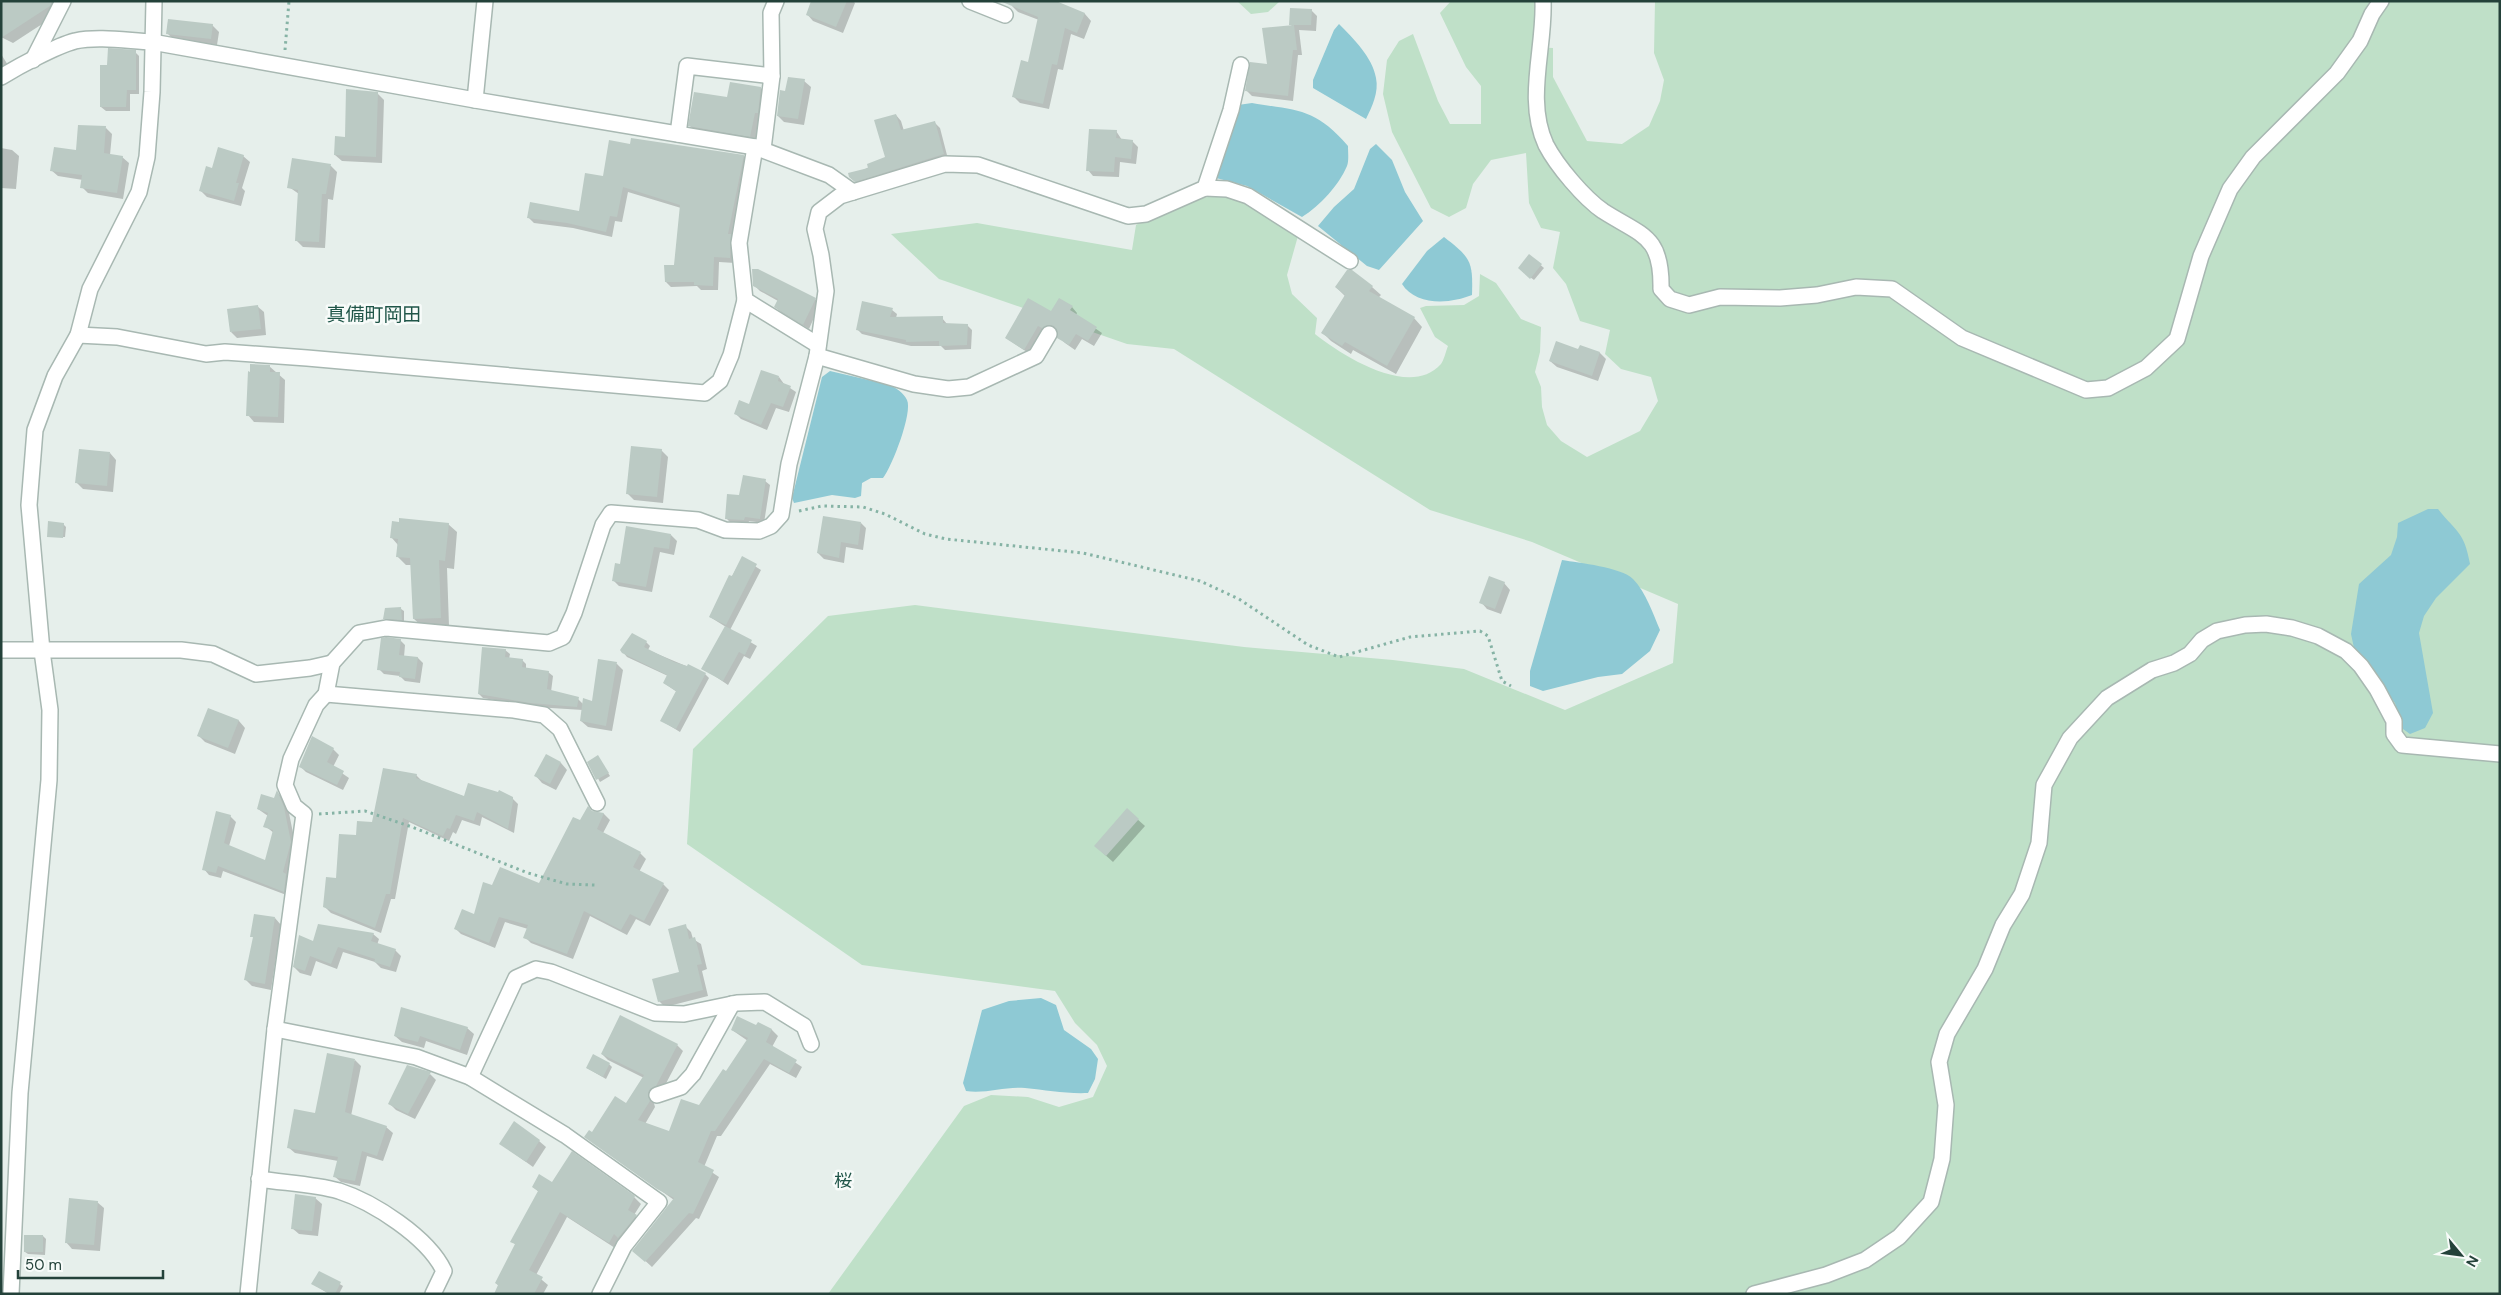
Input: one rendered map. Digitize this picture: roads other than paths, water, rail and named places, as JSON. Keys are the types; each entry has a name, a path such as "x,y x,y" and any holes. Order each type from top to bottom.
{"street":[{"path":"34,60 63,1"},
{"path":"11,1294 20,1092 48,780 50,710 42,651 29,505 36,430 55,376 78,335 90,289 139,192 147,156 152,92 154,1"},
{"path":"475,100 485,1"},
{"path":"78,335 117,337 206,354 226,352 298,357 705,392 720,381 731,355 745,300 739,243 772,76 771,13 776,1"},
{"path":"970,1 1005,15"},
{"path":"1543,1 1544,16 1536,92 1538,116 1546,144 1563,168 1602,210 1647,237 1661,265 1661,289 1670,299 1690,305 1720,297 1780,298 1817,296 1856,287 1892,289 1962,338 1988,351 2026,363 2062,382 2086,390 2108,388 2146,368 2176,339 2201,256 2230,189 2253,157 2337,73 2360,41 2372,14 2381,1"},
{"path":"1,76 75,41 152,42 475,100 759,148 829,175 853,192"},
{"path":"1205,188 1231,110 1241,65"},
{"path":"678,134 687,66 772,76"},
{"path":"248,1294 275,1029 304,814 294,806 286,785 290,758 316,706 326,694 332,663 359,633 386,628 549,643 563,637 574,613 603,525 611,513 698,520 724,530 759,531 771,526 781,515 789,464 818,351 826,291 815,228 819,212 840,196 945,164 978,164 1128,216 1146,214 1205,188 1227,189 1248,196 1350,261"},
{"path":"745,300 818,351 914,384 948,388 969,387 1036,356 1049,334"},
{"path":"1754,1294 1826,1275 1865,1260 1899,1237 1931,1202 1942,1159 1946,1105 1939,1062 1947,1034 1985,969 2003,925 2022,894 2039,843 2044,785 2070,738 2107,698 2152,670 2174,663 2190,654 2202,640 2217,631 2246,625 2266,624 2318,636 2346,651 2361,666 2377,689 2394,721 2394,734 2402,745 2500,754"},
{"path":"1,650 181,650 213,654 256,674 310,668 332,663"},
{"path":"326,694 514,710 544,715 560,729 597,803"},
{"path":"470,1077 516,978 536,969 551,972 655,1013 684,1014 732,1004 765,1002 804,1026 811,1044"},
{"path":"657,1095 682,1088 693,1074 732,1004"},
{"path":"275,1029 416,1058 470,1077 535,1115 659,1202 624,1246 600,1294"},
{"path":"259,1179 339,1191 385,1213 419,1240 439,1261 444,1271 433,1294"}],"water":[{"path":"1339,24 1362,49 1374,71 1377,83 1376,94 1366,119 1313,88 1313,80 1334,30"},
{"path":"1252,103 1305,113 1326,124 1348,146 1348,164 1344,173 1322,201 1302,217 1247,186 1216,178 1238,105"},
{"path":"1376,144 1392,160 1405,192 1423,221 1379,270 1367,266 1318,226 1334,207 1354,189 1370,149"},
{"path":"1444,237 1460,250 1471,267 1472,295 1454,300 1424,300 1408,291 1402,284 1427,251"},
{"path":"830,371 890,385 900,391 906,397 908,406 904,427 887,472 883,478 871,478 862,483 861,496 855,498 832,495 794,503 792,498 822,377"},
{"path":"2428,509 2438,509 2459,533 2468,553 2470,564 2436,598 2424,616 2419,633 2433,713 2425,728 2410,734 2403,729 2395,703 2354,648 2351,634 2359,584 2391,555 2397,537 2398,523"},
{"path":"1562,560 1619,571 1633,579 1638,584 1652,610 1660,630 1650,651 1622,674 1598,677 1543,691 1530,686 1530,671"},
{"path":"1041,998 1056,1005 1064,1030 1091,1049 1098,1059 1095,1079 1088,1093 1025,1088 981,1092 966,1091 963,1083 982,1010 1009,1001"}],"district":[{"name":"真備町岡田","path":"374,314"},
{"name":"桜","path":"843,1181"}]}
